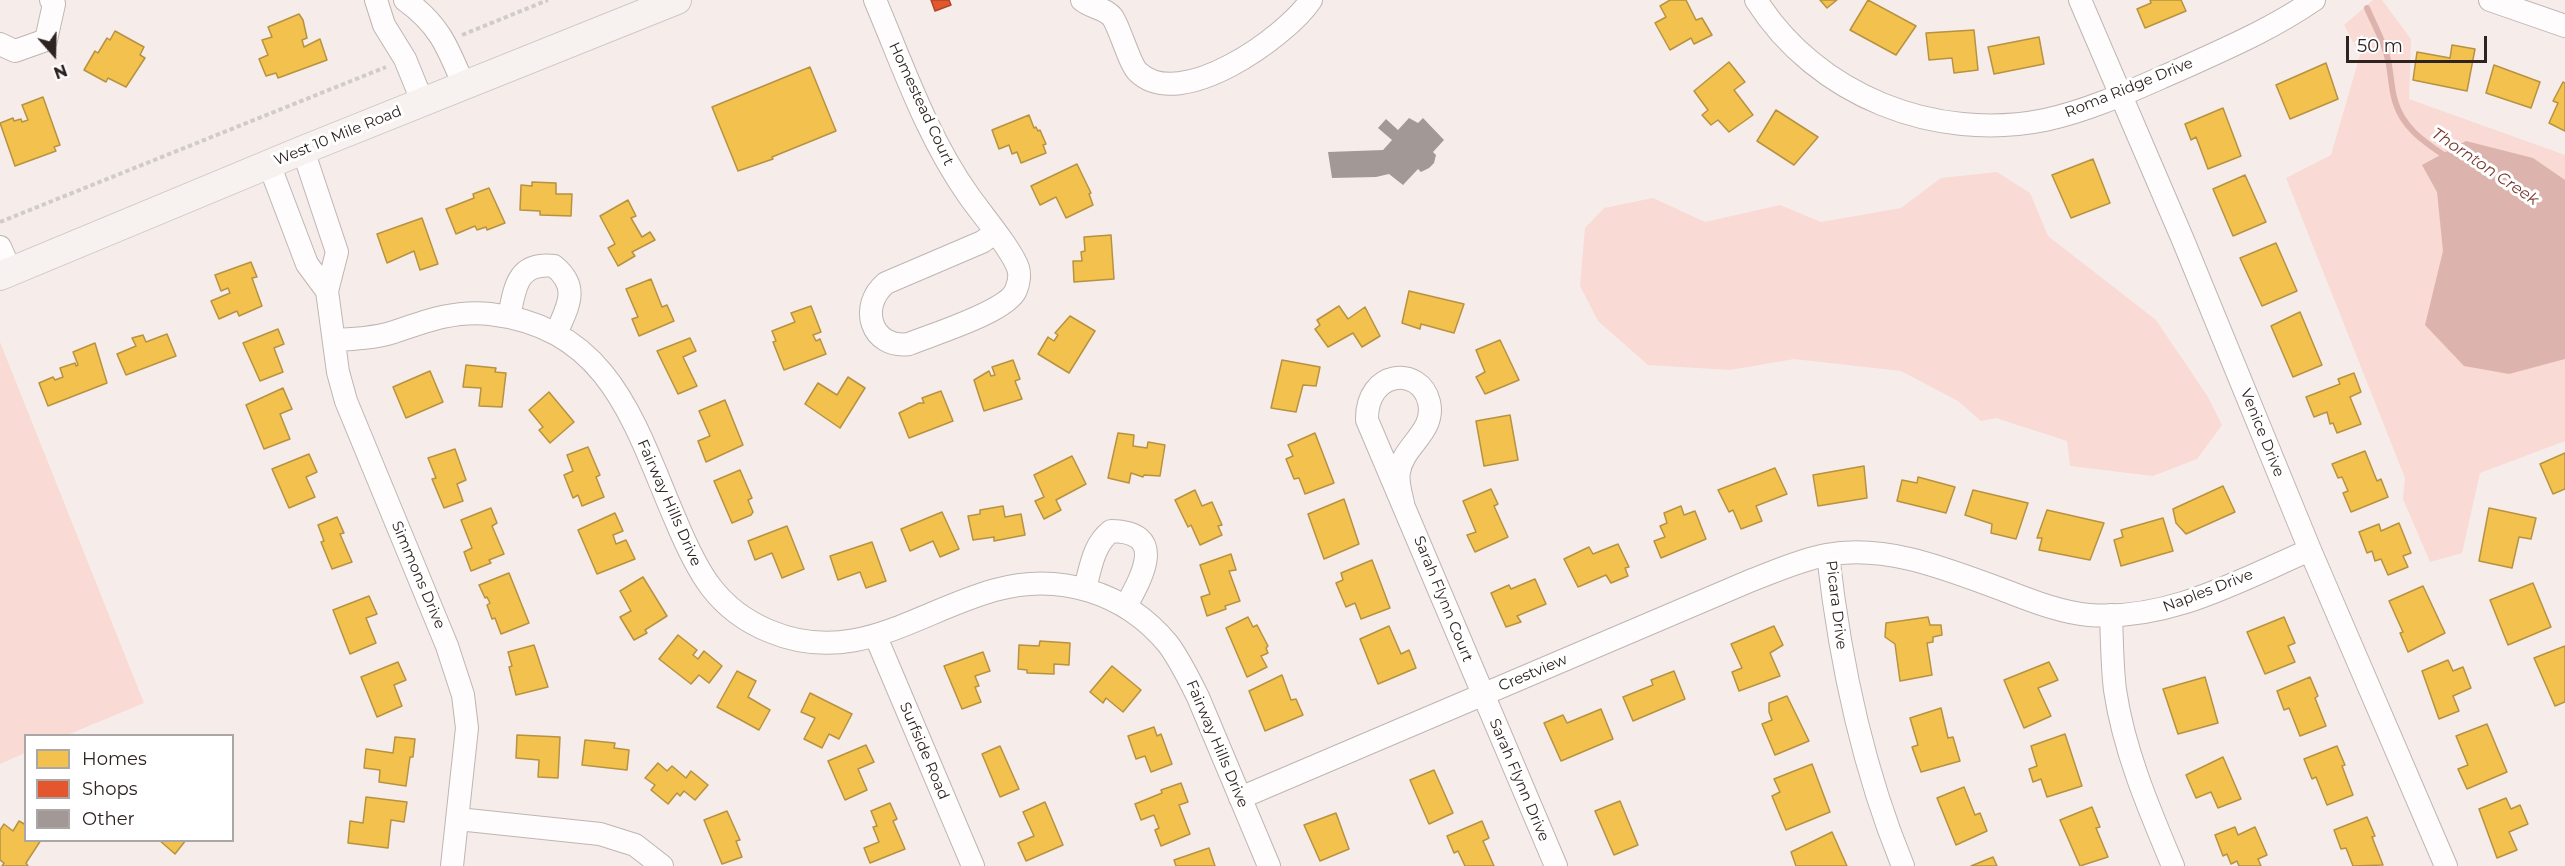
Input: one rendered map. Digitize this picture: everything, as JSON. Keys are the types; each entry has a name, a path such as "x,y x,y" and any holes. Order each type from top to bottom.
{"main road":[{"name":"West 10 Mile Road","path":"4,265 269,164 669,2"}],"street":[{"path":"0,44 15,51 46,40 54,4 51,0"},
{"path":"384,0 376,0 384,25 405,59 423,103"},
{"path":"405,0 423,13 446,42 464,86"},
{"name":"Homestead Court","path":"875,0 940,150 958,181 995,234 1018,268 1017,289 1005,304 909,344 892,343 876,331 872,323 870,306 878,289 886,283 982,242 995,234"},
{"path":"1082,0 1112,16 1126,43 1136,71 1146,78 1182,83 1227,69 1304,10 1311,0"},
{"name":"Roma Ridge Drive","path":"1756,0 1782,34 1817,68 1865,96 1918,117 1944,123 1977,126 2010,125 2045,120 2081,110 2255,36 2314,0"},
{"name":"Venice Drive","path":"2080,0 2183,240 2310,550 2446,866"},
{"path":"2490,0 2565,26"},
{"name":"Simmons Drive","path":"303,150 337,252 327,291 346,401 447,646 463,695 467,728 452,866"},
{"name":"Simmons Drive","path":"269,164 307,264 327,291"},
{"path":"509,317 517,283 522,275 535,266 554,266 564,275 570,286 570,296 556,334"},
{"name":"Fairway Hills Drive","path":"334,340 377,336 447,315 488,313 533,323 572,343 593,362 621,397 693,561 706,583 721,600 750,622 785,637 838,643 876,637 995,590 1021,585 1050,584 1085,588 1126,606 1168,645 1185,670 1269,866"},
{"name":"Sarah Flynn Court","path":"1403,504 1399,472 1406,453 1427,427 1430,415 1429,401 1423,389 1413,381 1402,378 1389,380 1376,387 1370,397 1367,409 1371,431 1482,695"},
{"path":"1085,588 1101,539 1111,531 1136,535 1142,539 1146,550 1145,566 1126,606"},
{"name":"Naples Drive","path":"2111,615 2158,611 2182,604 2310,550"},
{"name":"Picara Drive","path":"1904,866 1873,784 1858,731 1840,645 1827,555 1875,553 1919,561 2066,612 2111,615"},
{"name":"Crestview","path":"1240,798 1752,580 1806,560 1827,555"},
{"path":"2111,615 2115,689 2126,741 2140,784 2173,866"},
{"name":"Surfside Road","path":"876,637 973,866"},
{"name":"Sarah Flynn Drive","path":"1482,695 1556,866"},
{"path":"458,819 600,834 635,845 662,866"}],"path":[{"path":"446,42 548,0"},
{"path":"0,222 405,59"}],"shaded area":[{"path":"2373,0 2382,0 2411,39 2409,99 2565,155 2565,441 2480,473 2462,553 2430,562 2403,499 2405,478 2286,178 2331,155 2360,55 2344,25"},
{"path":"1997,172 2030,193 2048,236 2156,320 2208,397 2222,425 2197,459 2153,476 2070,466 2067,441 1996,418 1981,421 1958,401 1901,371 1794,359 1730,370 1648,365 1598,321 1580,286 1585,228 1604,208 1653,198 1705,222 1780,205 1821,222 1901,208 1941,178"},
{"path":"0,342 144,703 69,734 24,734 24,753 0,764"}],"water":[{"path":"2466,141 2533,158 2565,180 2565,359 2509,374 2464,366 2425,325 2443,251 2437,192 2422,165"}],"building: Homes":[{"path":"1670,0 1686,0 1696,20 1702,18 1712,35 1694,44 1691,38 1670,50 1655,23 1666,17 1660,6"},
{"path":"1820,0 1837,0 1827,8"},
{"path":"1868,0 1916,26 1896,55 1850,30"},
{"path":"2150,0 2181,0 2186,11 2145,28 2137,9 2151,3"},
{"path":"299,14 303,20 307,38 302,40 304,47 320,39 327,60 278,78 276,73 266,76 259,59 268,55 262,40 272,37 268,27"},
{"path":"1974,30 1978,70 1954,73 1952,58 1929,60 1926,33"},
{"path":"115,31 144,47 140,55 145,58 126,87 108,78 106,82 84,70 95,51 98,53 107,38 110,40"},
{"path":"2039,37 2044,64 1994,74 1988,47"},
{"path":"2452,45 2475,49 2467,91 2413,80 2417,52 2450,58"},
{"path":"1729,62 1745,82 1734,90 1753,115 1729,132 1718,120 1711,125 1702,115 1708,110 1694,91"},
{"path":"2326,63 2338,99 2290,119 2276,85"},
{"path":"2494,65 2540,82 2531,108 2486,93"},
{"path":"810,67 836,131 772,157 773,159 738,171 712,107"},
{"path":"2563,82 2565,83 2565,131 2549,123 2558,103 2553,101"},
{"path":"43,97 60,145 54,147 56,151 15,166 0,123 13,118 14,121 28,120 22,105"},
{"path":"2223,108 2241,156 2208,169 2196,137 2191,140 2185,124"},
{"path":"1776,110 1818,137 1794,165 1757,141"},
{"path":"1029,115 1034,128 1040,130 1046,144 1043,145 1046,153 1021,163 1017,152 1012,154 1009,145 999,149 992,130"},
{"path":"2093,159 2110,203 2071,218 2052,175"},
{"path":"1077,164 1091,193 1089,194 1093,205 1066,218 1056,197 1040,205 1031,186"},
{"path":"2245,175 2266,222 2233,236 2213,189"},
{"path":"532,182 556,183 556,194 572,194 571,216 540,215 540,211 520,210 521,185 532,186"},
{"path":"489,188 505,223 487,230 486,227 477,230 475,226 456,234 446,209 474,198 473,194"},
{"path":"628,200 636,216 631,218 642,237 650,232 655,240 632,252 635,256 618,266 608,248 615,244 600,216"},
{"path":"422,218 438,264 420,270 414,251 387,263 377,234"},
{"path":"1111,235 1114,279 1074,282 1073,261 1082,261 1081,252 1085,251 1084,237"},
{"path":"2276,243 2297,291 2262,306 2240,258"},
{"path":"251,262 257,277 252,278 262,306 239,316 237,311 219,319 211,301 230,293 228,288 221,291 215,275"},
{"path":"651,279 662,307 667,305 674,321 639,336 632,319 638,317 626,289"},
{"path":"1409,291 1464,304 1454,333 1421,324 1420,329 1402,323"},
{"path":"811,306 821,332 813,335 816,341 820,339 826,354 784,370 773,342 776,341 772,331 795,322 791,313"},
{"path":"1339,306 1348,319 1365,307 1380,336 1362,347 1353,333 1328,347 1315,329 1320,325 1317,320"},
{"path":"2300,312 2322,365 2293,377 2271,326"},
{"path":"1070,316 1095,331 1069,373 1038,354 1048,337 1054,341 1058,335 1055,333"},
{"path":"278,329 284,344 274,348 283,372 260,381 243,343"},
{"path":"167,334 176,356 126,375 117,354 136,346 132,338 143,335 146,342"},
{"path":"690,338 696,351 683,357 697,386 678,394 657,351"},
{"path":"1500,340 1519,380 1485,394 1476,377 1485,372 1476,350"},
{"path":"95,343 107,383 48,406 39,383 53,377 55,380 63,377 60,368 75,363 76,366 78,365 73,352"},
{"path":"1013,360 1020,379 1015,381 1022,399 984,411 974,380 989,371 991,376 995,375 992,367"},
{"path":"1282,360 1320,367 1316,386 1303,385 1296,412 1271,408"},
{"path":"466,365 496,368 495,372 506,373 502,407 479,406 481,388 463,387"},
{"path":"430,371 443,402 406,418 393,387"},
{"path":"2354,373 2361,392 2350,397 2361,424 2337,433 2333,423 2330,424 2327,412 2314,417 2306,397 2340,384 2338,379"},
{"path":"848,377 865,388 840,428 805,404 818,383 837,395"},
{"path":"283,388 292,409 280,414 290,439 264,449 246,405"},
{"path":"941,391 953,421 909,438 899,413 919,403 924,403 922,398"},
{"path":"549,392 574,422 550,443 539,430 543,427 529,410"},
{"path":"725,400 743,445 706,462 698,441 710,436 699,411"},
{"path":"1510,415 1518,460 1484,466 1476,421"},
{"path":"1118,433 1134,435 1133,446 1147,448 1148,442 1165,445 1160,476 1144,475 1143,477 1131,473 1129,483 1108,478"},
{"path":"1315,433 1334,483 1305,494 1299,478 1294,479 1286,459 1293,456 1288,445"},
{"path":"588,447 600,475 596,477 604,497 582,506 578,495 573,498 564,475 573,471 567,455"},
{"path":"455,449 466,480 457,484 463,501 444,508 432,479 436,478 428,458"},
{"path":"2365,451 2377,481 2381,479 2388,497 2351,512 2343,493 2348,491 2342,477 2338,478 2332,464"},
{"path":"2565,453 2565,489 2553,494 2540,464"},
{"path":"309,454 317,472 306,477 315,497 289,508 272,469"},
{"path":"1072,456 1086,484 1056,500 1061,510 1044,519 1035,501 1044,497 1034,475"},
{"path":"1864,466 1867,498 1818,506 1813,475"},
{"path":"1775,468 1787,494 1756,506 1762,521 1741,529 1733,510 1729,512 1718,490"},
{"path":"740,470 752,498 748,500 753,512 732,523 714,481"},
{"path":"1918,477 1955,487 1946,513 1897,501 1902,480 1917,483"},
{"path":"2223,486 2235,512 2186,534 2176,523 2173,509"},
{"path":"1491,489 1498,504 1494,506 1508,537 1475,552 1467,535 1476,532 1463,501"},
{"path":"1195,490 1202,506 1212,502 1222,525 1218,526 1222,535 1200,545 1191,525 1188,527 1175,500"},
{"path":"1973,490 2028,503 2016,539 1991,533 1992,524 1965,515"},
{"path":"1344,499 1359,544 1324,559 1308,514"},
{"path":"1003,506 1005,517 1021,514 1025,535 994,541 994,537 973,540 968,516 980,514 980,510"},
{"path":"1681,506 1684,515 1695,511 1706,539 1661,558 1654,541 1665,537 1660,526 1667,523 1664,513"},
{"path":"491,508 497,523 492,526 504,554 489,560 491,563 471,571 464,552 472,548 461,520"},
{"path":"2489,508 2536,518 2531,539 2519,537 2512,568 2479,561"},
{"path":"2047,510 2104,523 2090,560 2039,550 2042,538 2037,538"},
{"path":"942,512 959,549 940,557 933,541 910,551 901,529"},
{"path":"615,513 623,531 613,535 616,544 626,540 635,559 597,574 578,530"},
{"path":"337,517 344,533 340,534 352,562 332,569 321,542 324,541 318,525"},
{"path":"2163,518 2173,551 2121,566 2114,540 2123,537 2121,530"},
{"path":"2399,523 2411,553 2403,556 2408,567 2388,575 2381,559 2375,561 2372,551 2367,553 2359,532 2379,524 2381,531"},
{"path":"787,526 804,569 782,578 772,553 755,560 748,541"},
{"path":"872,542 886,581 866,588 860,572 838,580 830,556"},
{"path":"1618,544 1629,567 1625,568 1628,576 1611,583 1606,575 1578,587 1564,559 1589,547 1593,554"},
{"path":"1231,554 1236,570 1229,571 1240,601 1207,616 1201,597 1210,594 1200,565"},
{"path":"1372,560 1390,608 1361,619 1355,603 1346,607 1336,583 1343,580 1341,573"},
{"path":"509,573 529,623 501,634 487,605 490,603 479,585"},
{"path":"643,577 667,616 645,630 647,633 634,640 620,617 631,611 620,591"},
{"path":"1535,579 1546,604 1517,616 1521,622 1506,627 1491,593 1509,585 1511,589"},
{"path":"2533,583 2551,627 2508,645 2490,600"},
{"path":"2423,586 2445,633 2408,652 2400,633 2403,632 2389,601"},
{"path":"369,596 377,614 366,618 376,643 350,654 333,610"},
{"path":"1248,617 1253,627 1257,625 1268,646 1266,648 1268,653 1261,656 1267,667 1247,677 1226,628"},
{"path":"1928,617 1930,625 1941,625 1942,635 1933,637 1933,642 1927,643 1932,675 1900,681 1895,644 1885,637 1886,623"},
{"path":"2284,617 2295,643 2288,646 2295,662 2265,674 2247,632"},
{"path":"1389,626 1401,654 1409,650 1416,668 1378,684 1360,639"},
{"path":"1774,626 1783,645 1770,653 1780,676 1739,691 1732,672 1742,668 1731,644"},
{"path":"678,635 697,650 693,655 698,659 704,651 722,666 709,683 699,675 691,684 659,659"},
{"path":"1040,641 1070,643 1069,665 1054,664 1054,674 1027,673 1027,670 1018,669 1019,645 1039,646"},
{"path":"534,645 548,687 516,695 508,652"},
{"path":"2565,646 2565,702 2555,706 2534,658"},
{"path":"983,652 990,671 975,676 979,686 975,687 981,702 962,709 944,666"},
{"path":"2448,660 2453,671 2463,667 2471,688 2453,696 2459,711 2439,719 2422,671"},
{"path":"398,662 406,680 394,685 402,706 377,717 361,677"},
{"path":"2049,662 2058,680 2038,688 2051,716 2024,728 2004,680"},
{"path":"1112,666 1141,690 1123,712 1106,698 1103,703 1090,692"},
{"path":"737,671 756,681 748,697 770,710 759,730 717,707"},
{"path":"1674,671 1685,699 1633,721 1623,697 1653,685 1651,680"},
{"path":"1282,675 1291,700 1296,699 1303,715 1265,731 1249,691"},
{"path":"2205,677 2218,723 2178,734 2163,689"},
{"path":"2310,677 2326,726 2300,736 2289,708 2284,710 2277,691"},
{"path":"810,693 852,714 839,739 829,734 822,748 804,739 815,718 801,712"},
{"path":"1787,696 1809,741 1775,755 1762,724 1772,720 1769,703"},
{"path":"1941,708 1948,738 1953,737 1960,761 1921,772 1912,747 1918,745 1910,718"},
{"path":"1601,709 1613,739 1561,761 1544,723 1563,715 1567,723"},
{"path":"2487,724 2507,772 2467,789 2458,769 2468,765 2456,736"},
{"path":"1154,727 1157,736 1161,734 1172,764 1151,772 1145,756 1136,759 1128,736"},
{"path":"2065,734 2082,786 2047,797 2041,779 2033,782 2029,769 2037,766 2031,746"},
{"path":"517,735 560,737 558,778 538,777 539,760 516,758"},
{"path":"395,737 415,739 406,786 379,782 380,770 364,768 366,749 393,753"},
{"path":"585,740 615,743 614,748 629,750 627,770 582,765"},
{"path":"866,745 874,762 858,769 867,790 845,800 828,761"},
{"path":"1000,746 1019,789 1000,797 982,754"},
{"path":"2337,746 2353,795 2327,805 2316,777 2312,779 2304,759"},
{"path":"2223,757 2241,799 2218,808 2211,792 2196,798 2186,775"},
{"path":"658,763 667,771 672,766 686,778 691,771 708,785 695,800 684,791 680,796 677,793 668,804 651,790 655,785 645,778"},
{"path":"1812,764 1830,812 1786,830 1772,796 1780,792 1774,779"},
{"path":"1434,770 1453,813 1429,824 1410,780"},
{"path":"1181,783 1188,802 1179,805 1190,834 1161,846 1155,830 1159,828 1154,815 1141,820 1135,804 1162,793 1161,790"},
{"path":"1964,787 1975,815 1980,813 1987,831 1956,845 1937,798"},
{"path":"366,797 407,802 404,822 391,820 388,848 348,843 350,821 363,823"},
{"path":"2506,798 2511,809 2520,805 2528,824 2509,832 2517,850 2497,858 2479,809"},
{"path":"1620,801 1638,845 1614,855 1595,811"},
{"path":"1045,802 1063,845 1026,861 1018,843 1034,836 1023,812"},
{"path":"890,803 897,819 893,821 905,849 870,863 864,848 879,842 873,827 877,826 871,811"},
{"path":"2092,807 2100,827 2096,828 2108,857 2080,866 2060,820"},
{"path":"727,811 740,840 736,841 742,857 722,864 704,820"},
{"path":"1336,813 1349,849 1320,861 1304,825"},
{"path":"2367,817 2383,865 2353,866 2346,848 2341,849 2334,830"},
{"path":"19,821 24,824 24,842 40,842 26,863 28,866 2,866 4,863 0,860 0,830 4,824 13,831"},
{"path":"1482,821 1489,838 1483,841 1494,866 1465,866 1458,851 1454,853 1447,836"},
{"path":"2235,827 2238,835 2255,827 2267,855 2258,859 2261,866 2239,866 2237,861 2231,864 2227,854 2223,856 2215,835"},
{"path":"1832,832 1847,866 1796,866 1791,852"},
{"path":"161,842 184,842 175,854"},
{"path":"1209,848 1215,866 1176,866 1174,860"},
{"path":"1993,857 1997,866 1971,866"}],"building: Shops":[{"path":"931,0 949,0 951,5 935,11"}],"building: Other":[{"path":"1409,118 1418,123 1423,118 1444,140 1433,152 1436,155 1434,163 1429,168 1421,172 1418,169 1403,185 1389,174 1376,177 1332,178 1328,152 1383,150 1392,140 1378,128 1386,119 1398,130"}],"waterway":[{"name":"Thornton Creek","path":"2367,8 2386,53 2399,111 2416,134 2448,158"}]}
